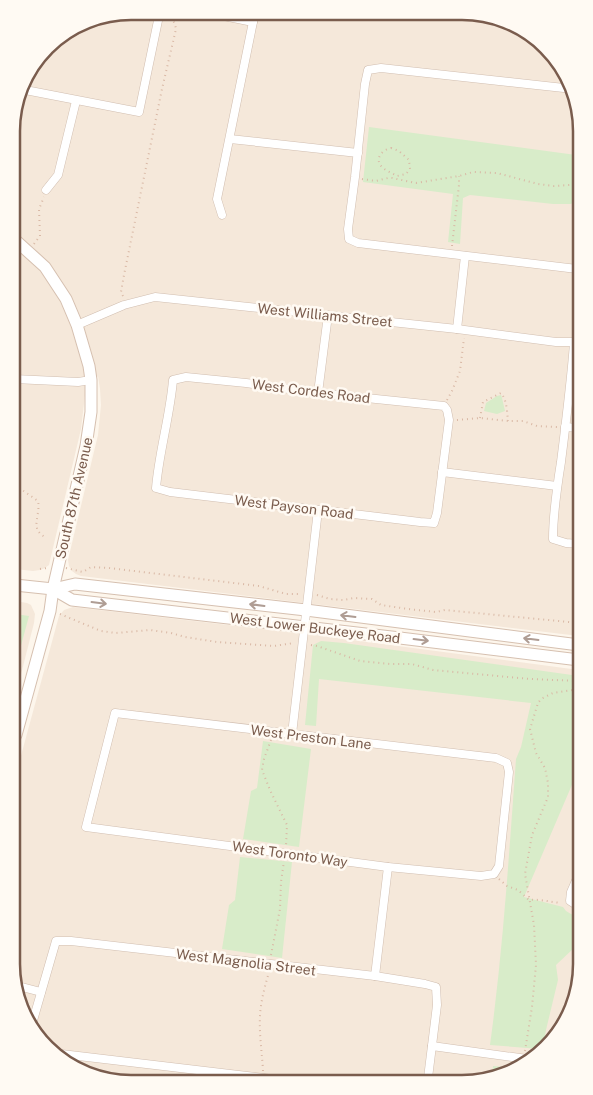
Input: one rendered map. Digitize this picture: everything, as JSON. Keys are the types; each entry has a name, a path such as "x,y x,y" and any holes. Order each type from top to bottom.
{"main road":[{"name":"South 87th Avenue","path":"20,244 45,267 66,299 77,325 89,366 91,380 91,412 88,438 58,566 50,611 20,720"},
{"name":"West Lower Buckeye Road","path":"20,586 53,589 75,584 306,610 573,644"},
{"name":"West Lower Buckeye Road","path":"53,589 72,600 573,659"}],"street":[{"path":"27,91 139,112 158,20"},
{"path":"222,215 217,199 253,22 243,20"},
{"path":"564,88 381,68 368,70 348,229 349,239 358,243 573,269"},
{"path":"46,190 58,175 76,101"},
{"path":"230,139 358,153"},
{"path":"461,329 465,256"},
{"name":"West Williams Street","path":"77,325 126,304 156,297 461,329 573,343"},
{"path":"318,393 328,315"},
{"path":"573,362 553,530 553,539 573,544"},
{"name":"West Cordes Road","path":"156,488 172,399 173,380 186,377 246,383 445,408"},
{"path":"20,380 78,382 91,380"},
{"path":"445,408 449,420 442,472 558,486"},
{"path":"565,427 573,428"},
{"name":"West Payson Road","path":"156,488 170,492 434,523 442,472"},
{"path":"292,734 318,510"},
{"name":"West Preston Lane","path":"86,827 115,713 496,758 507,763 509,772 499,866 494,874"},
{"name":"West Toronto Way","path":"86,827 388,867 481,876 494,874"},
{"path":"375,976 388,867"},
{"path":"573,888 570,901 573,903"},
{"name":"West Magnolia Street","path":"41,992 56,941 72,941 375,976 436,987 437,1005 432,1046"},
{"path":"22,987 41,992 34,1018"},
{"path":"428,1075 432,1046 520,1058"},
{"path":"65,1054 238,1075"}],"path":[{"path":"126,304 122,292 124,275 176,30 173,20"},
{"path":"387,149 399,151 410,163 410,169 406,174 396,178 379,161 380,154 387,149"},
{"path":"355,177 376,181 396,178 416,183 473,172 497,173 538,184 554,186 573,184"},
{"path":"450,255 460,176"},
{"path":"27,251 40,236 39,209 46,190"},
{"path":"445,408 460,371 461,329"},
{"path":"480,418 483,402 501,393 506,403 508,421"},
{"path":"449,420 480,418 523,421 536,426 553,428 565,427"},
{"path":"20,489 38,501 38,531 47,538"},
{"path":"40,569 58,566 83,572 91,567 109,568 259,586 286,594 294,595 300,593"},
{"path":"317,595 343,600 354,598 372,599 381,605 436,612 445,610 573,622"},
{"path":"50,611 66,615 101,631 116,633 150,630 217,642 274,646 294,643"},
{"path":"311,644 360,661 412,664 433,670 573,681"},
{"path":"526,1055 536,964 534,925 525,874 532,835 548,797 545,768 536,753 530,729 541,699 546,696 573,690"},
{"path":"262,1075 260,1015 271,965 270,955 280,909 281,882 287,838 287,825 262,770 273,732"},
{"path":"494,874 507,886 518,890 529,900 570,901"}],"shaded area":[{"path":"131,20 470,20 484,22 511,31 535,47 546,58 562,82 569,102 573,131 573,635 76,574 69,566 68,560 98,435 101,405 98,376 85,395 81,429 49,565 40,570 20,570 20,131 21,116 28,88 52,52 82,31 102,24"},
{"path":"20,602 31,605 35,614 20,678"},
{"path":"73,607 322,636 573,669 573,972 571,986 562,1013 541,1043 505,1067 477,1074 131,1075 116,1074 88,1067 52,1043 31,1013 21,979 20,759 59,616 64,610"}],"green space":[{"path":"369,127 573,155 573,202 571,204 553,204 470,195 463,198 460,244 448,242 453,194 363,182"},
{"path":"501,395 505,411 497,414 484,411 486,403"},
{"path":"20,615 29,616 20,649"},
{"path":"321,641 344,643 573,675 573,782 524,897 563,907 573,915 573,949 556,965 558,980 544,1039 534,1049 490,1045 502,938 516,759 521,747 531,703 319,679 316,726 305,725 313,645"},
{"path":"263,741 311,749 299,847 243,839 251,791 257,788"},
{"path":"240,857 292,862 282,958 222,949 229,905 235,900"},
{"path":"493,1066 505,1067 498,1069 493,1071"}]}
